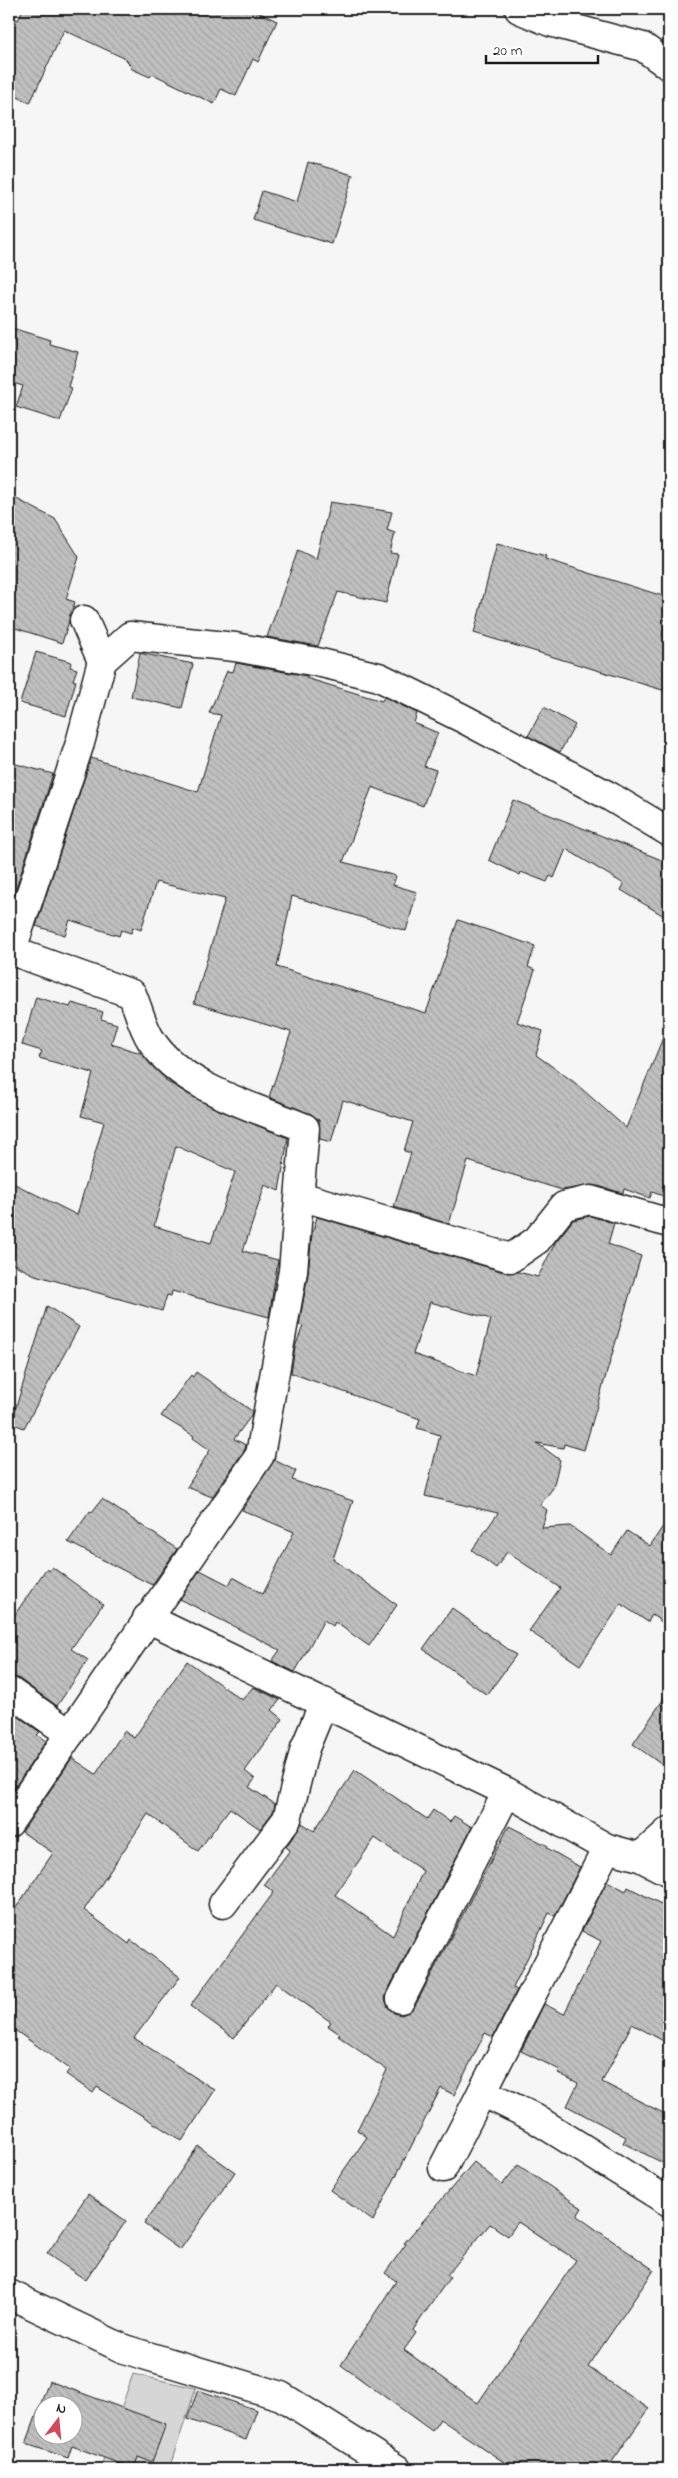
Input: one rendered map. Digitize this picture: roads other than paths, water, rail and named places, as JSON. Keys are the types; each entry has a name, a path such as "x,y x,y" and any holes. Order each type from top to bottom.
{"street":[{"path":"519,9 550,22 642,47 669,66"},
{"path":"84,620 102,661"},
{"path":"9,1823 260,1454 293,1271 300,1196 305,1128 205,1086 174,1067 150,1039 132,994 10,950 80,743 102,661 130,636 235,647 317,662 379,677 462,718 583,782 669,832"},
{"path":"300,1196 511,1258 537,1240 564,1206 590,1200 669,1223"},
{"path":"147,1618 507,1792 607,1848 640,1857 669,1872"},
{"path":"9,1691 70,1734"},
{"path":"223,1904 287,1819 305,1748 324,1702"},
{"path":"402,1999 507,1792"},
{"path":"640,1857 669,1831"},
{"path":"444,2168 607,1848"},
{"path":"482,2092 531,2116 669,2202"},
{"path":"9,2294 124,2349 281,2396 397,2469"}]}
